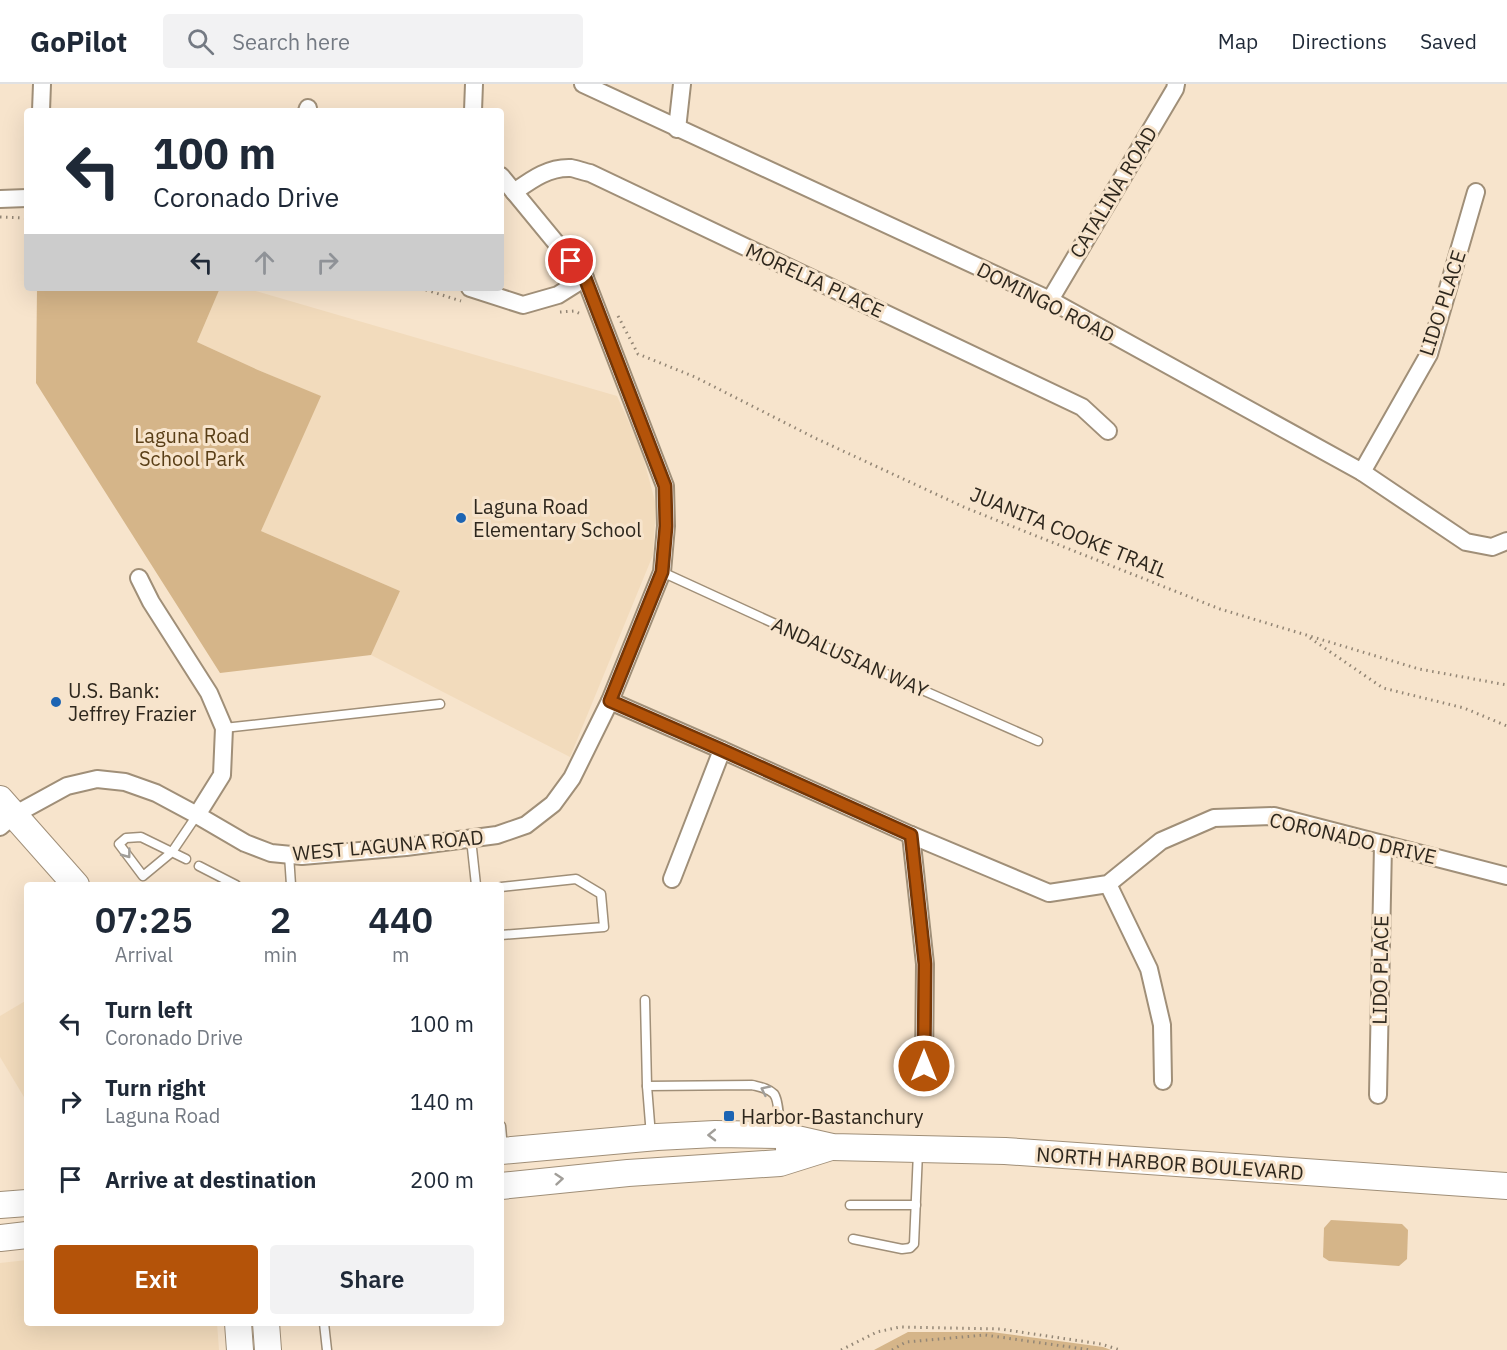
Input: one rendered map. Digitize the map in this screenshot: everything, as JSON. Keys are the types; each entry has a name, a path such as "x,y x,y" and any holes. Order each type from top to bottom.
{"main road":[{"path":"5,814 73,882"},
{"name":"NORTH HARBOR BOULEVARD","path":"504,1143 715,1134 779,1135 832,1147 1005,1151 1507,1186"},
{"name":"NORTH HARBOR BOULEVARD","path":"504,1186 628,1173 780,1163 832,1147"},
{"path":"0,1205 24,1203"},
{"path":"0,1238 24,1235"},
{"path":"238,1326 240,1350"},
{"path":"266,1326 268,1350"}],"street":[{"path":"41,108 42,84"},
{"path":"473,108 474,84"},
{"name":"DOMINGO ROAD","path":"583,84 1050,300 1362,472 1466,542 1499,544"},
{"path":"677,129 682,84"},
{"name":"CATALINA ROAD","path":"1050,300 1176,84"},
{"name":"MORELIA PLACE","path":"514,192 534,178 553,169 571,168 590,173 1082,407 1108,431"},
{"name":"WEST LAGUNA ROAD","path":"5,814 67,786 97,779 125,782 156,792 245,843 271,854 302,856 406,848 497,835 526,825 553,804 572,778 610,701 662,572 666,526 665,486 585,278 504,180"},
{"name":"LIDO PLACE","path":"1362,472 1429,354 1476,192"},
{"path":"0,199 24,198"},
{"path":"479,291 523,305 558,295 585,278"},
{"path":"139,578 151,602 209,693 224,728 222,775 198,815"},
{"path":"610,701 911,835 1049,893 1108,884 1149,969 1162,1024 1163,1081"},
{"path":"672,879 722,750"},
{"name":"CORONADO DRIVE","path":"1108,884 1161,841 1215,818 1275,816 1507,876"},
{"path":"911,835 925,964 924,1066"},
{"name":"LIDO PLACE","path":"1378,1095 1383,845"}],"lane":[{"name":"ANDALUSIAN WAY","path":"662,572 1038,741"},
{"path":"224,728 440,705"},
{"path":"186,859 172,852 141,837 126,838 119,844 144,876 172,852 198,815"},
{"path":"471,839 476,882"},
{"path":"289,855 291,882"},
{"path":"199,866 230,882"},
{"path":"504,887 576,879 601,894 604,927 504,935"},
{"path":"645,1000 651,1137"},
{"path":"647,1086 752,1085 768,1089 777,1100 780,1163"},
{"path":"853,1239 902,1249 910,1248 914,1244 918,1149"},
{"path":"850,1205 916,1206"},
{"path":"324,1326 327,1350"}],"path":[{"path":"0,217 24,218"},
{"name":"JUANITA COOKE TRAIL","path":"638,354 695,377 815,438 977,512 1220,609 1419,669 1507,686"},
{"path":"1306,635 1383,688 1464,708 1507,726"},
{"path":"841,1350 878,1332 900,1327 1000,1329 1101,1344 1120,1350"},
{"path":"892,1350 906,1342 985,1335 1091,1350"}],"shaded area":[{"name":"Laguna Road Elementary School","path":"219,291 255,291 617,396 641,449 656,505 653,555 570,757 371,655 400,591 261,531 320,396 197,342"},
{"path":"24,1002 24,1097 0,1057 0,1016"},
{"path":"24,1260 24,1326 217,1326 219,1350 0,1350 0,1263"}],"green space":[{"name":"Laguna Road School Park","path":"37,291 219,291 197,342 321,396 261,531 400,591 371,655 220,673 36,383"},
{"path":"1331,1220 1402,1224 1408,1230 1407,1259 1399,1266 1329,1261 1323,1257 1324,1228"},
{"path":"908,1332 992,1332 1111,1350 874,1350"}],"place":[{"name":"Laguna Road Elementary School","path":"461,518"},
{"name":"U.S. Bank: Jeffrey Frazier","path":"56,702"},
{"name":"Harbor-Bastanchury","path":"729,1116"}],"route":[{"path":"571,261 585,278 665,486 666,526 662,572 610,701 911,835 925,964 924,1066"}]}
